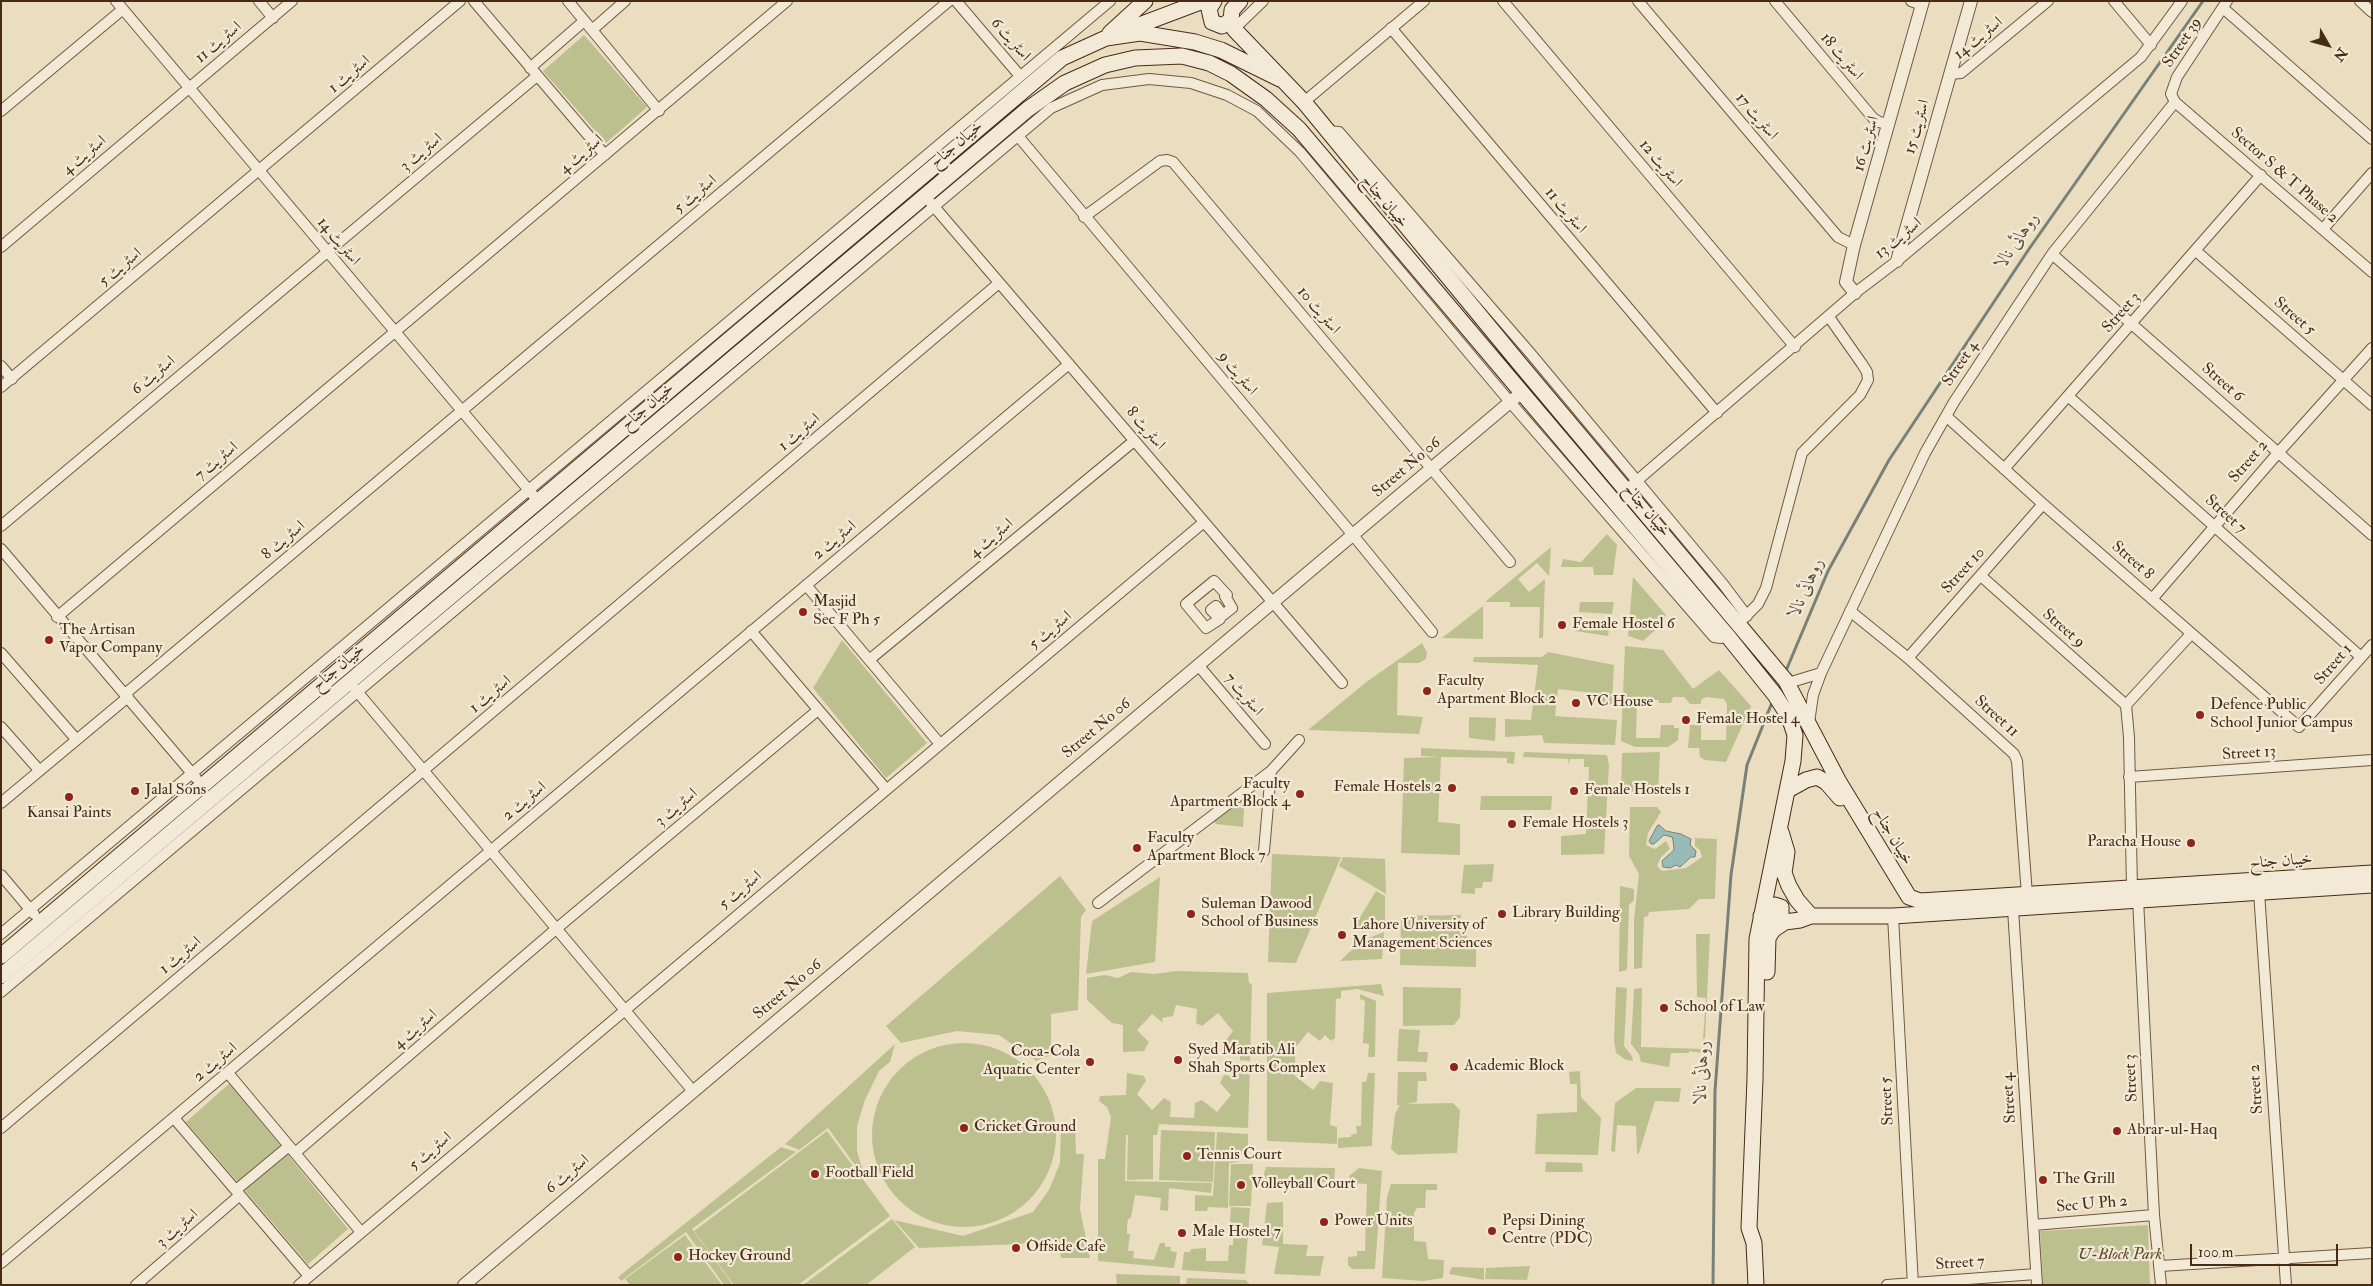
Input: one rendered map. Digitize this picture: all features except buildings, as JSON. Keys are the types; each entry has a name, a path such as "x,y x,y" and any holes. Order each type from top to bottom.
{"main road":[{"path":"1106,38 1145,1"},
{"path":"1106,38 1203,1"},
{"path":"1214,1 1209,9 1212,22 1222,26 1233,25 1232,10 1240,1"},
{"name":"خیبان جناح","path":"1233,25 1280,80 1304,102 1525,358 1742,620 1787,682 1824,756 1905,894 1915,900 2027,895 2259,892 2372,885"},
{"name":"خیبان جناح","path":"1,956 41,922 197,779 534,496 1062,58 1106,38 1140,34 1195,42 1221,50 1280,80"},
{"name":"خیبان جناح","path":"1,976 354,688 1047,103 1065,83 1105,65 1135,58 1182,56 1209,63 1244,82 1277,108 1306,148 1522,392 1726,634 1782,704 1789,717 1795,735 1795,749 1757,939 1755,1079 1749,1228 1754,1243"},
{"path":"1788,790 1817,777 1826,782 1856,812"},
{"path":"1780,831 1787,852 1784,873 1788,886 1797,900 1812,916"},
{"name":"خیبان جناح","path":"1768,938 1781,924 1812,916 1893,916 2013,909 2135,894 2372,873"},
{"path":"1756,1285 1754,1243 1759,1227 1768,938 1770,927 1781,914 1782,909 1775,905 1761,916"}],"street":[{"path":"259,1 273,18"},
{"name":"اسٹریٹ 11","path":"189,89 292,1"},
{"name":"اسٹریٹ 1","path":"260,172 460,1"},
{"path":"474,1 605,156"},
{"path":"568,1 660,110"},
{"path":"592,30 625,1"},
{"name":"اسٹریٹ 4","path":"395,331 660,110 787,1"},
{"name":"اسٹریٹ 5","path":"462,411 949,1"},
{"name":"اسٹریٹ 6","path":"956,1 1020,76"},
{"path":"1233,25 1263,1"},
{"path":"1304,102 1424,1"},
{"name":"اسٹریٹ 12","path":"1503,1 1794,347"},
{"name":"اسٹریٹ 17","path":"1638,1 1838,238 1854,246"},
{"name":"اسٹریٹ 18","path":"1774,1 1872,118 1879,122 1890,124"},
{"name":"اسٹریٹ 15","path":"1897,261 1971,1"},
{"name":"اسٹریٹ 14","path":"1950,74 1961,73 2048,1"},
{"path":"2114,1 2151,45"},
{"name":"اسٹریٹ 13","path":"1631,486 1855,293 1897,261 2141,58 2182,1"},
{"path":"2360,1 2372,12"},
{"name":"اسٹریٹ 16","path":"1855,293 1846,282 1854,246 1890,124 1919,2"},
{"path":"534,496 1103,3"},
{"path":"2225,4 2372,139"},
{"name":"Street 39","path":"2175,102 2171,94 2177,77 2225,4"},
{"path":"1,111 120,5"},
{"name":"اسٹریٹ 14","path":"120,5 534,496"},
{"path":"530,68 584,21"},
{"name":"اسٹریٹ 11","path":"1391,28 1716,413"},
{"name":"اسٹریٹ 3","path":"327,252 537,76"},
{"path":"929,202 1018,136 1047,103 1123,81 1149,79 1191,83 1227,95 1257,112 1306,148 1510,402 1714,637 1721,638 1726,634"},
{"name":"اسٹریٹ 4","path":"1,247 189,89"},
{"name":"Sector S & T Phase 2","path":"2175,102 2372,272"},
{"name":"Street 4","path":"1809,723 1813,695 1821,673 1925,452 1946,416 2052,254 2175,102"},
{"name":"اسٹریٹ 9","path":"1018,136 1084,218 1353,535 1432,632"},
{"name":"اسٹریٹ 10","path":"1084,218 1160,161 1167,160 1173,162 1510,562"},
{"name":"اسٹریٹ 5","path":"1,387 260,172"},
{"path":"2323,229 2372,173"},
{"name":"Street 3","path":"2004,469 2261,175"},
{"name":"اسٹریٹ 8","path":"929,202 1342,683"},
{"name":"Street 5","path":"2196,251 2372,405"},
{"name":"اسٹریٹ 6","path":"1,526 327,252"},
{"name":"Street 6","path":"2052,254 2372,535"},
{"name":"اسٹریٹ 1","path":"1,1128 998,283"},
{"path":"1742,620 1758,604 1766,588 1802,452 1860,395 1868,380 1867,372 1829,317"},
{"name":"اسٹریٹ 7","path":"58,617 395,331"},
{"name":"Street 2","path":"2152,599 2214,525 2372,348"},
{"name":"اسٹریٹ 2","path":"1,1263 1069,364"},
{"path":"1,366 12,379"},
{"name":"Street No 06","path":"692,1090 1522,392"},
{"name":"Street 7","path":"2068,396 2361,657"},
{"name":"اسٹریٹ 8","path":"1,803 462,411"},
{"name":"Street 8","path":"1946,416 2191,634 2299,726"},
{"name":"اسٹریٹ 4","path":"869,660 1134,440"},
{"name":"Street 10","path":"1908,658 2043,504"},
{"name":"اسٹریٹ 5","path":"299,1285 623,1009 1204,522"},
{"path":"1,549 197,779 1,934"},
{"name":"Street 9","path":"1980,576 2126,705"},
{"path":"1214,581 1227,595 1225,596 1232,608 1223,615 1216,606 1211,610 1220,619 1206,628 1186,604 1214,581"},
{"path":"806,584 940,744"},
{"name":"Street 11","path":"1850,611 1908,658 2014,754 2017,761 2027,895"},
{"path":"751,632 886,789"},
{"path":"2135,894 2126,705 2191,634"},
{"name":"Street 1","path":"2299,726 2372,645"},
{"path":"1,653 76,739"},
{"name":"اسٹریٹ 7","path":"1198,665 1266,744"},
{"path":"1787,682 1821,673"},
{"path":"1,992 208,816 354,688 692,1090"},
{"name":"اسٹریٹ 3","path":"556,929 818,710"},
{"path":"1,727 39,770"},
{"path":"1098,903 1271,771 1299,740"},
{"name":"Street 13","path":"2129,778 2372,760"},
{"path":"1264,851 1271,771"},
{"path":"1,874 41,922"},
{"name":"Street 2","path":"2259,892 2286,1285"},
{"name":"Street 3","path":"2135,894 2154,1215 2161,1285"},
{"name":"Street 4","path":"2013,909 2037,1285"},
{"name":"Street 5","path":"1893,916 1913,1283"},
{"name":"اسٹریٹ 4","path":"238,1193 556,929"},
{"path":"228,1073 361,1232"},
{"name":"اسٹریٹ 6","path":"464,1285 692,1090"},
{"path":"174,1118 309,1276"},
{"name":"اسٹریٹ 3","path":"136,1285 238,1193"},
{"name":"Sec U Ph 2","path":"2033,1225 2154,1215"},
{"path":"2160,1266 2372,1253"},
{"name":"Street 7","path":"1887,1285 2036,1274"}],"green space":[{"path":"584,35 647,107 606,143 543,71"},
{"path":"1607,534 1617,545 1613,575 1594,575 1593,567 1561,567 1563,559 1581,562"},
{"path":"1551,547 1549,576 1537,563 1518,579 1529,592 1545,579 1543,638 1539,638 1540,607 1510,607 1510,602 1485,602"},
{"path":"1633,577 1666,615 1662,624 1643,641 1628,636"},
{"path":"1580,602 1614,602 1612,614 1579,612"},
{"path":"1483,606 1483,639 1442,638"},
{"path":"1577,619 1610,623 1608,636 1575,631"},
{"path":"842,640 927,743 886,778 813,688"},
{"path":"1422,643 1427,652 1426,659 1419,663 1398,663 1397,715 1423,717 1419,734 1308,730 1365,683"},
{"path":"1625,646 1663,650 1693,689 1719,670 1751,706 1726,762 1705,760 1700,757 1699,748 1688,748 1690,725 1701,725 1701,740 1726,740 1727,704 1724,699 1706,697 1701,700 1701,704 1690,704 1684,697 1673,697 1671,703 1659,703 1659,700 1653,700 1652,698 1637,698 1636,738 1660,738 1661,725 1674,725 1674,728 1679,728 1678,740 1668,747 1635,747 1621,741"},
{"path":"1548,652 1614,665 1612,704 1595,703 1594,693 1558,689 1555,716 1617,720 1615,745 1544,743 1542,735 1505,737 1505,719 1531,720 1538,665 1473,662 1474,657 1542,657"},
{"path":"1469,717 1496,718 1495,741 1469,738"},
{"path":"1421,748 1515,752 1514,764 1507,763 1507,758 1441,757 1438,822 1460,824 1460,855 1401,853 1404,758 1440,757 1421,756"},
{"path":"1524,752 1607,755 1609,765 1604,854 1561,855 1561,836 1586,834 1589,767 1584,767 1584,759 1570,759 1569,765 1568,759 1523,757"},
{"path":"1660,752 1658,792 1621,791 1622,753"},
{"path":"1245,793 1243,827 1216,824 1212,820"},
{"path":"1481,796 1552,796 1551,810 1480,810"},
{"path":"1630,807 1657,807 1661,812 1648,833 1646,845 1655,849 1666,841 1670,849 1661,857 1657,866 1662,871 1686,868 1702,857 1700,850 1695,846 1695,838 1717,839 1715,899 1699,899 1689,909 1649,912 1648,916 1644,917 1642,968 1634,969 1634,919 1639,874 1629,856"},
{"path":"1272,854 1341,857 1296,963 1268,962"},
{"path":"1343,857 1385,859 1386,894 1339,866"},
{"path":"1494,864 1492,882 1483,882 1482,888 1475,888 1475,894 1461,893 1464,865"},
{"path":"1060,876 1086,910 1081,917 1078,1010 1051,1014 1051,1055 1036,1061 999,1035 957,1031 901,1043 886,1026"},
{"path":"1160,877 1155,962 1086,974 1092,921"},
{"path":"1620,886 1634,889 1634,900 1629,905 1627,970 1619,972"},
{"path":"1376,891 1385,896 1385,922 1363,932 1354,927"},
{"path":"1461,915 1460,934 1467,936 1468,943 1476,946 1476,967 1400,965 1401,916"},
{"path":"1384,932 1382,959 1340,961 1361,941"},
{"path":"1696,934 1710,934 1705,1038 1703,1039 1706,998 1697,997"},
{"path":"1176,971 1248,973 1249,983 1252,984 1250,1061 1240,1060 1240,1052 1225,1051 1223,1044 1233,1031 1218,1013 1202,1026 1196,1023 1197,1009 1176,1005 1173,1016 1162,1018 1163,1023 1152,1014 1137,1030 1149,1042 1144,1051 1123,1052 1123,1025 1112,1023 1087,1000 1087,978 1105,975 1118,978 1131,972 1154,974"},
{"path":"1381,984 1384,996 1357,989 1341,991 1341,998 1336,999 1335,1038 1331,1041 1325,1035 1320,1041 1308,1032 1296,1047 1294,1075 1313,1090 1320,1081 1333,1083 1330,1125 1337,1127 1337,1144 1267,1141 1267,993"},
{"path":"1403,987 1461,988 1460,1017 1454,1025 1403,1026"},
{"path":"1616,987 1627,988 1624,1046 1632,1056 1633,1061 1626,1060 1616,1053 1614,1040"},
{"path":"1642,988 1641,1047 1703,1049 1702,1053 1689,1051 1689,1053 1671,1053 1669,1067 1641,1062 1639,1054 1631,1044 1634,989"},
{"path":"1360,994 1376,1001 1375,1057 1368,1057 1369,1044 1363,1043 1365,1001 1360,999"},
{"path":"1399,1029 1420,1030 1418,1052 1428,1052 1427,1062 1397,1061"},
{"name":"Cricket Ground","path":"973,1043 982,1044 1008,1053 1035,1076 1046,1091 1055,1117 1055,1153 1046,1179 1023,1206 1008,1217 982,1226 955,1227 946,1226 920,1217 893,1194 882,1179 873,1153 872,1126 873,1117 882,1091 905,1064 920,1053 946,1044"},
{"path":"895,1044 890,1062 879,1071 865,1100 857,1126 857,1151 865,1179 828,1128 799,1150 785,1144"},
{"path":"1239,1066 1250,1066 1248,1128 1159,1124 1157,1135 1153,1135 1153,1179 1127,1180 1128,1135 1126,1135 1125,1181 1212,1183 1211,1193 1169,1188 1168,1211 1160,1210 1161,1198 1135,1195 1131,1218 1128,1219 1127,1227 1127,1234 1130,1234 1128,1251 1134,1251 1133,1258 1154,1260 1160,1243 1165,1243 1165,1247 1171,1247 1170,1251 1177,1252 1174,1268 1098,1261 1098,1159 1105,1159 1111,1117 1107,1107 1099,1101 1100,1096 1126,1095 1127,1073 1144,1076 1146,1081 1137,1094 1152,1110 1164,1098 1171,1102 1170,1117 1194,1118 1195,1103 1202,1100 1217,1112 1231,1095 1220,1083 1224,1075 1238,1077"},
{"path":"1580,1071 1581,1097 1601,1118 1598,1155 1535,1154 1537,1114 1577,1112 1577,1084 1570,1084 1569,1072"},
{"path":"1398,1072 1426,1072 1427,1081 1418,1081 1417,1102 1406,1104 1453,1103 1460,1110 1457,1153 1398,1155 1391,1149 1395,1114 1400,1105 1397,1105"},
{"path":"1368,1073 1375,1073 1372,1146 1338,1148 1338,1138 1351,1137 1351,1135 1357,1133 1356,1126 1361,1126 1362,1082 1366,1082"},
{"path":"230,1083 348,1229 308,1264 186,1122"},
{"path":"1636,1088 1681,1088 1679,1102 1655,1101 1639,1153 1637,1154 1636,1126 1617,1125 1615,1152 1611,1151 1615,1103"},
{"path":"1075,1124 1076,1154 1084,1154 1080,1209 1090,1258 1061,1258 1059,1239 1019,1244 919,1248 894,1220 963,1236 1033,1212 1049,1190 1060,1163 1061,1125"},
{"name":"Tennis Court","path":"1161,1130 1215,1132 1213,1182 1159,1180"},
{"name":"Football Field","path":"827,1131 890,1216 798,1285 734,1285 694,1231"},
{"path":"1217,1132 1248,1134 1248,1151 1242,1153 1238,1162 1229,1163 1228,1208 1208,1207 1207,1211 1195,1211 1195,1195 1213,1196"},
{"path":"781,1147 796,1152 692,1229 733,1285 724,1285 686,1232 621,1281 618,1277"},
{"path":"1546,1162 1582,1163 1583,1172 1545,1172"},
{"name":"Volleyball Court","path":"1231,1164 1253,1164 1251,1206 1229,1206"},
{"path":"1266,1167 1335,1168 1334,1182 1261,1183"},
{"path":"1359,1168 1382,1171 1375,1269 1352,1269 1348,1265 1348,1257 1357,1256 1357,1251 1365,1251 1367,1184 1351,1183 1349,1176"},
{"path":"1391,1184 1437,1184 1437,1190 1426,1190 1425,1208 1417,1208 1414,1213 1414,1241 1426,1242 1428,1259 1444,1260 1443,1278 1423,1281 1382,1278 1387,1197"},
{"path":"1283,1202 1283,1244 1308,1245 1306,1256 1324,1256 1320,1276 1274,1274 1279,1247 1262,1245 1267,1203"},
{"path":"1231,1207 1250,1208 1245,1274 1182,1270 1184,1252 1190,1252 1191,1249 1206,1248 1206,1261 1228,1261 1229,1245 1233,1245 1234,1223 1230,1222"},
{"path":"892,1219 915,1247 866,1285 803,1285"},
{"name":"U-Block Park","path":"2148,1225 2150,1285 2043,1285 2040,1231"},
{"name":"Hockey Ground","path":"685,1235 722,1285 630,1285 625,1279"},
{"path":"1530,1266 1527,1280 1485,1279 1486,1268"},
{"path":"1452,1267 1484,1268 1484,1280 1449,1274"},
{"path":"1116,1274 1180,1276 1180,1285 1117,1285"},
{"path":"1187,1278 1246,1280 1250,1285 1186,1285"}],"water":[{"path":"1659,825 1666,831 1681,834 1691,839 1690,845 1696,851 1695,857 1691,857 1680,867 1676,865 1670,868 1663,867 1662,861 1674,850 1672,837 1664,835 1654,844 1651,844 1649,841"}],"waterway":[{"name":"روہائی نالا","path":"1785,673 1828,571 1889,460 2029,249 2203,1"},
{"name":"روہائی نالا","path":"1713,1285 1715,1091 1731,875 1747,765 1773,700"}],"place":[{"name":"Masjid Sec F Ph 5","path":"803,612"},
{"name":"Female Hostel 6","path":"1562,625"},
{"name":"The Artisan Vapor Company","path":"49,640"},
{"name":"Faculty Apartment Block 2","path":"1427,691"},
{"name":"VC House","path":"1576,703"},
{"name":"Defence Public School Junior Campus","path":"2200,715"},
{"name":"Female Hostel 4","path":"1686,720"},
{"name":"Female Hostels 2","path":"1452,788"},
{"name":"Jalal Sons","path":"135,791"},
{"name":"Female Hostels 1","path":"1574,791"},
{"name":"Faculty Apartment Block 4","path":"1300,794"},
{"name":"Kansai Paints","path":"69,797"},
{"name":"Female Hostels 3","path":"1512,824"},
{"name":"Paracha House","path":"2191,843"},
{"name":"Faculty Apartment Block 7","path":"1137,848"},
{"name":"Suleman Dawood School of Business","path":"1191,914"},
{"name":"Library Building","path":"1502,914"},
{"name":"Lahore University of Management Sciences","path":"1342,935"},
{"name":"School of Law","path":"1664,1008"},
{"name":"Syed Maratib Ali Shah Sports Complex","path":"1178,1060"},
{"name":"Coca-Cola Aquatic Center","path":"1090,1062"},
{"name":"Academic Block","path":"1454,1067"},
{"name":"Cricket Ground","path":"964,1128"},
{"name":"Abrar-ul-Haq","path":"2117,1131"},
{"name":"Tennis Court","path":"1187,1156"},
{"name":"Football Field","path":"815,1174"},
{"name":"The Grill","path":"2043,1180"},
{"name":"Volleyball Court","path":"1241,1185"},
{"name":"Power Units","path":"1324,1222"},
{"name":"Pepsi Dining Centre (PDC)","path":"1492,1231"},
{"name":"Male Hostel 7","path":"1182,1233"},
{"name":"Offside Cafe","path":"1016,1248"},
{"name":"Hockey Ground","path":"678,1257"}]}
